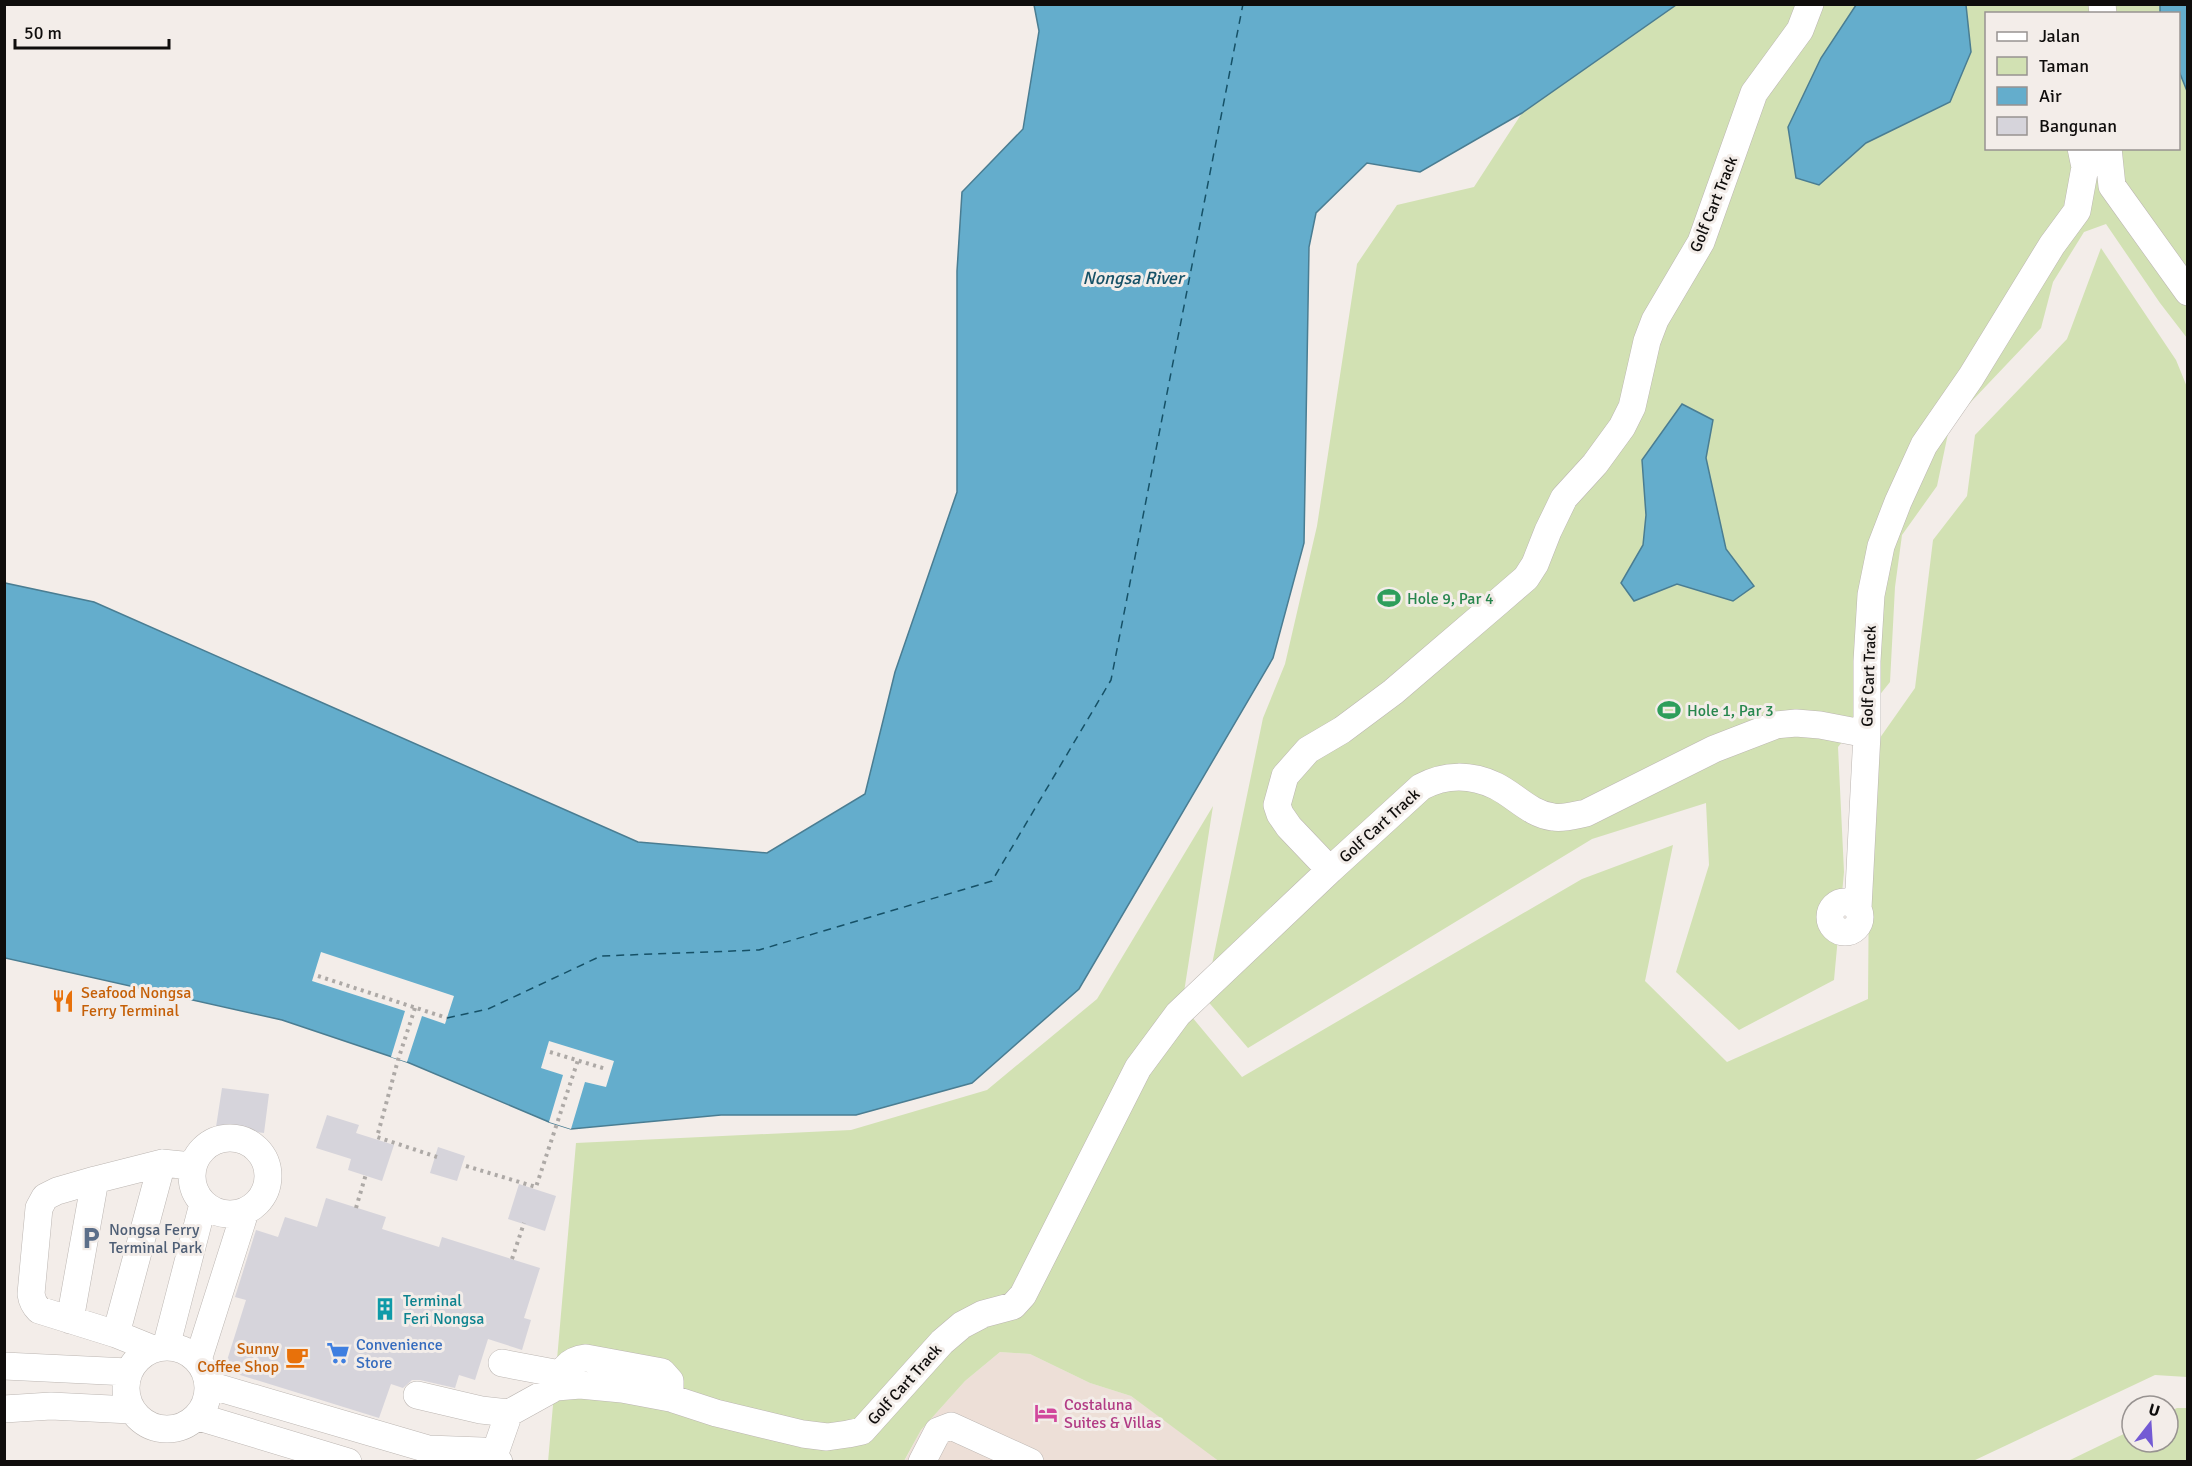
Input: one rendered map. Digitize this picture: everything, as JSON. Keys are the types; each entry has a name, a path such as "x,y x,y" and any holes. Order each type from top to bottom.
{"lane":[{"name":"Golf Cart Track","path":"1330,870 1289,827 1280,814 1276,805 1285,776 1308,750 1342,730 1393,692 1526,578 1535,564 1564,498 1595,464 1622,427 1632,407 1647,341 1655,320 1701,242 1754,93 1800,30 1810,4"},
{"name":"Golf Cart Track","path":"509,1413 558,1380 670,1398 716,1413 803,1434 827,1437 862,1431 942,1342 962,1325 983,1314 1013,1306 1023,1295 1138,1068 1178,1014 1350,850 1421,787 1434,780 1464,777 1496,787 1533,811 1554,817 1569,817 1586,813 1713,749 1776,725 1820,724 1867,734 1871,595 1881,546 1924,445 1971,377 2052,245 2077,211 2085,166 2081,150"},
{"path":"2108,150 2112,186 2187,291"},
{"path":"1858,908 1867,734"},
{"path":"226,1137 241,1139 255,1147 265,1159 269,1174 266,1190 258,1203 244,1212 230,1215 216,1212 203,1204 192,1187 192,1166 199,1152 210,1142 226,1137"},
{"path":"192,1166 162,1163 95,1180 51,1194 45,1197 39,1208 31,1294 32,1302 39,1310 160,1348 178,1348 198,1360 208,1376 207,1402 199,1417 182,1428 163,1430 145,1424 131,1410 125,1391 128,1372 139,1358 160,1348 203,1204"},
{"path":"116,1334 162,1163"},
{"path":"70,1320 95,1180"},
{"path":"198,1360 244,1212"},
{"path":"502,1363 558,1380"},
{"path":"4,1366 128,1372"},
{"path":"209,1385 428,1449 482,1451 497,1459 509,1413 481,1410 417,1395"},
{"path":"4,1409 51,1406 131,1410"},
{"path":"199,1417 348,1461"},
{"path":"922,1461 938,1431 951,1426 1030,1461"}],"path":[{"path":"318,976 447,1018"},
{"path":"415,1008 377,1137 437,1157"},
{"path":"550,1052 606,1069"},
{"path":"466,1166 536,1187 578,1060"},
{"path":"356,1208 366,1174"},
{"path":"512,1259 524,1223"}],"shaded area":[{"name":"Costaluna Suites & Villas","path":"1000,1352 1030,1354 1090,1383 1131,1396 1220,1461 904,1462 921,1430 965,1381"}],"green space":[{"path":"1676,5 2187,5 2187,338 2106,224 2084,232 2053,282 2041,328 1950,424 1937,486 1902,535 1895,587 1890,682 1838,747 1844,872 1834,980 1739,1030 1676,972 1709,865 1706,803 1592,839 1248,1048 1205,998 1263,718 1285,664 1317,526 1357,264 1397,205 1474,187 1522,113"},
{"path":"2101,248 2176,360 2187,387 2187,1377 2155,1375 1973,1461 1220,1462 1131,1396 1090,1383 1030,1354 1000,1352 965,1381 921,1430 904,1461 548,1462 576,1143 851,1130 987,1090 1097,999 1213,806 1182,1005 1242,1077 1582,879 1673,845 1645,981 1727,1062 1868,999 1870,752 1915,688 1933,540 1967,496 1975,435 2067,339"},
{"path":"2180,1408 2187,1408 2187,1461 2068,1461 2120,1436 2120,1454 2180,1454"}],"water":[{"name":"Nongsa River","path":"1034,5 1676,5 1522,113 1420,172 1367,163 1316,213 1309,247 1304,543 1273,658 1079,989 972,1083 856,1115 721,1115 571,1129 549,1122 407,1062 282,1020 5,958 5,583 94,602 638,842 767,853 865,794 895,672 957,492 957,271 962,192 1023,129 1039,31"},
{"path":"1856,5 1966,5 1971,52 1950,102 1866,143 1819,185 1796,178 1788,127 1821,58"},
{"path":"2160,5 2187,5 2187,91 2180,74 2180,12 2160,12"},
{"path":"1682,404 1713,420 1706,458 1726,549 1754,586 1733,601 1677,584 1634,601 1621,583 1643,545 1646,515 1642,460"}],"pier":[{"path":"321,952 454,996 445,1024 422,1016 407,1062 391,1057 405,1011 312,981"},
{"path":"549,1041 614,1061 606,1087 585,1082 571,1129 549,1122 563,1075 541,1068"}],"building":[{"path":"222,1088 269,1094 264,1133 216,1127"},
{"path":"327,1115 359,1125 356,1133 394,1145 382,1181 348,1170 351,1159 316,1148"},
{"path":"438,1147 465,1156 457,1181 430,1173"},
{"path":"519,1184 556,1196 545,1231 508,1219"},
{"name":"Terminal Feri Nongsa","path":"326,1198 386,1217 382,1229 439,1247 442,1237 540,1268 524,1318 531,1320 522,1350 488,1339 475,1380 459,1375 455,1388 420,1380 412,1380 403,1388 391,1384 379,1418 224,1370 246,1300 235,1297 256,1230 278,1237 285,1217 317,1227"}],"ferry route":[{"path":"447,1018 488,1009 601,956 759,950 992,881 1111,680 1243,4"}],"place":[{"name":"Hole 9, Par 4","path":"1389,598"},
{"name":"Hole 1, Par 3","path":"1669,710"},
{"name":"Seafood Nongsa Ferry Terminal","path":"63,1001"},
{"name":"Nongsa Ferry Terminal Park","path":"91,1238"},
{"name":"Terminal Feri Nongsa","path":"385,1309"},
{"name":"Convenience Store","path":"338,1353"},
{"name":"Sunny Coffee Shop","path":"297,1357"},
{"name":"Costaluna Suites & Villas","path":"1046,1413"}]}
